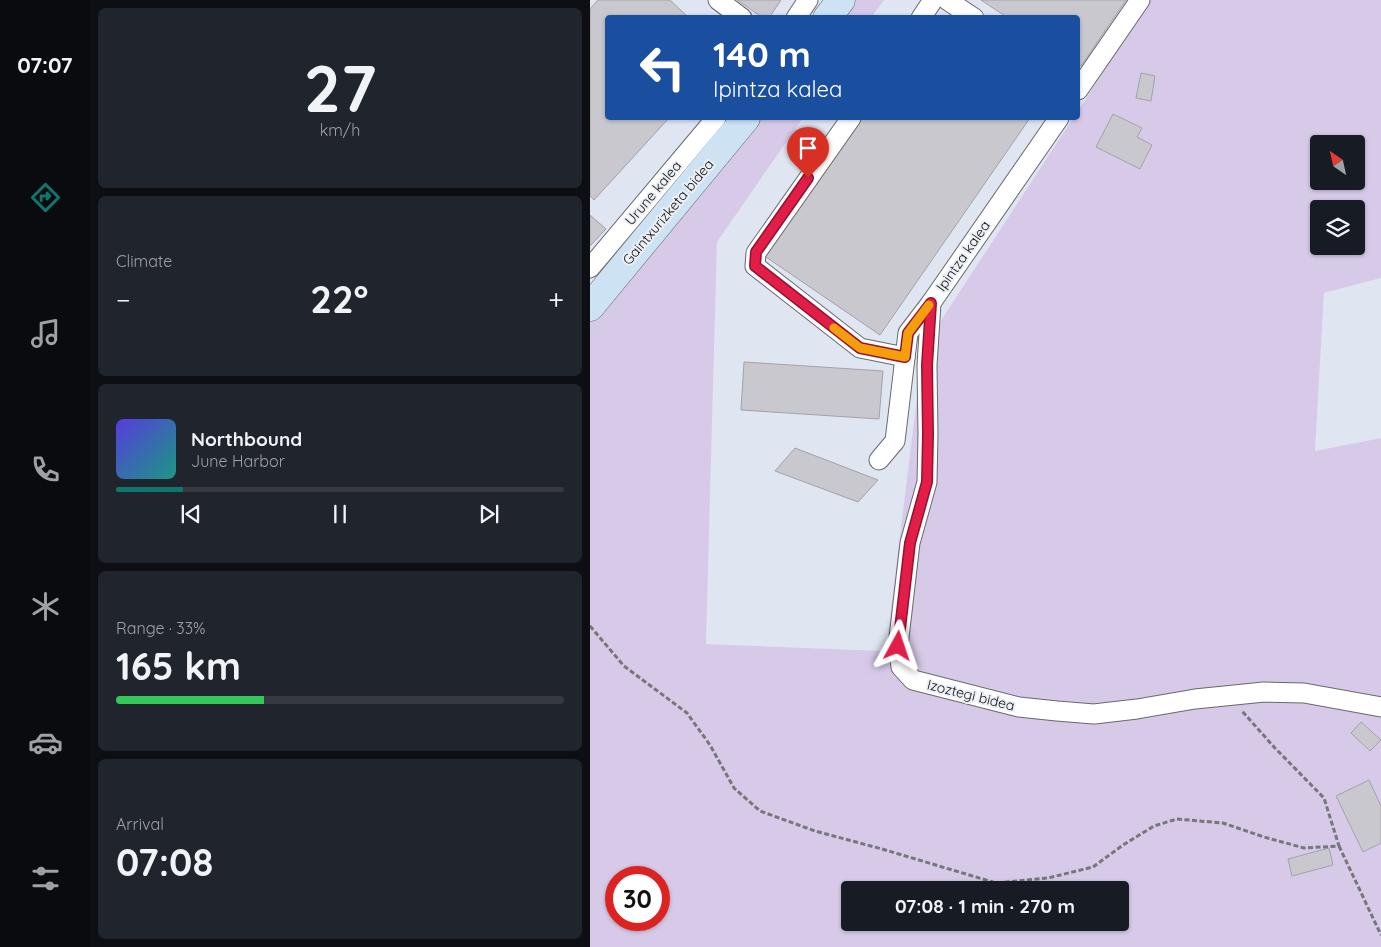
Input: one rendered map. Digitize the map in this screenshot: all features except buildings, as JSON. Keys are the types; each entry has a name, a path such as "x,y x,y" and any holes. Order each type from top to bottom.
{"main road":[{"path":"829,15 841,0"},
{"name":"Gaintxurizketa bidea","path":"590,307 744,120"}],"street":[{"path":"718,0 738,15"},
{"path":"798,15 808,0"},
{"path":"923,15 933,0"},
{"path":"947,0 970,15"},
{"path":"1080,86 1140,0"},
{"name":"Urune kalea","path":"590,268 714,120"},
{"path":"849,120 756,252 755,266 860,348 905,357"},
{"name":"Ipintza kalea","path":"879,460 895,441 908,333 931,303 1058,120"},
{"name":"Izoztegi bidea","path":"931,303 927,365 927,482 910,543 898,646 901,667 914,680 1019,707 1057,712 1094,714 1194,699 1264,692 1304,693 1381,707"}],"path":[{"path":"590,626 624,666 687,713 710,745 734,788 760,811 815,831 996,883 1048,878 1093,867 1122,845 1154,826 1176,819 1223,824 1264,838 1304,848 1339,846"},
{"path":"1227,696 1324,798 1339,846 1381,935"}],"shaded area":[{"path":"590,0 829,0 818,15 605,15 605,120 734,120 590,294"},
{"path":"829,0 884,0 873,15 818,15"},
{"path":"884,0 1149,0 1080,108 1080,15 874,15"},
{"path":"1149,0 1381,0 1381,278 1324,293 1315,451 1381,438 1381,947 590,947 590,294 734,120 802,120 717,242 706,644 886,651 923,348 1072,120 1080,120 1080,108"},
{"path":"802,120 1072,120 923,348 887,651 706,644 717,242"},
{"path":"1381,278 1381,438 1315,451 1324,293"}],"slow traffic":[{"path":"834,328 860,348 905,357 908,333 929,305"}],"route":[{"path":"808,178 756,252 755,266 860,348 905,357 908,333 931,303 927,365 927,482 910,543 898,646"}]}
